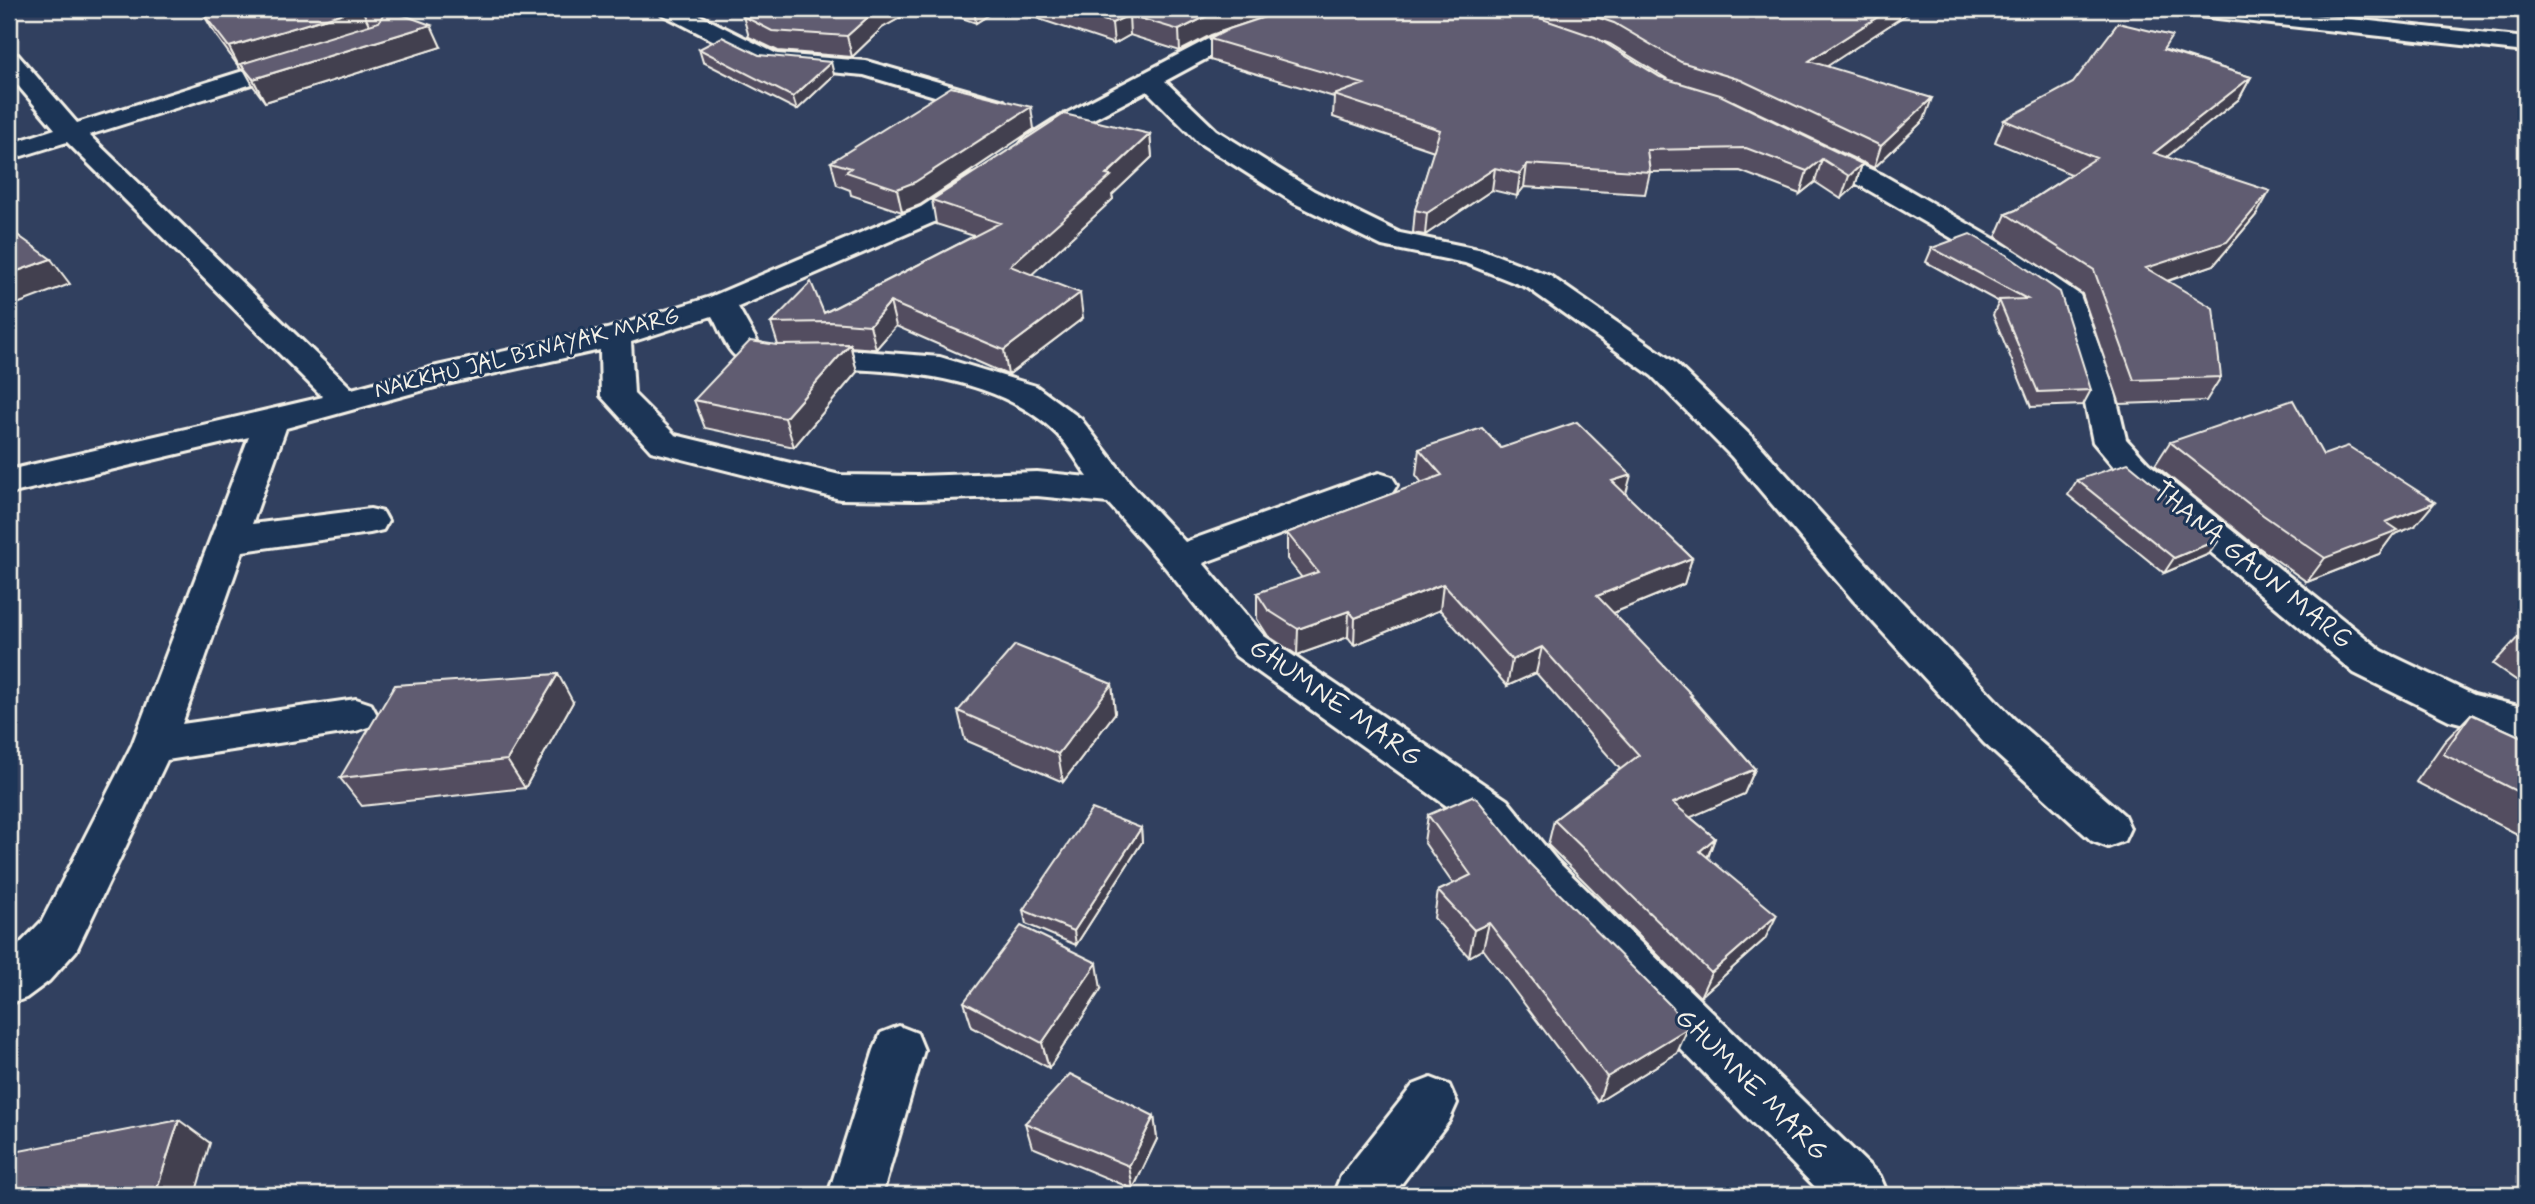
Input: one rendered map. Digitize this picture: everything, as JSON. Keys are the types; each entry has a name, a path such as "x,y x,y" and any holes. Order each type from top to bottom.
{"street":[{"path":"670,9 772,61 866,68 1039,119"},
{"name":"NAKKHU JAL BINAYAK MARG","path":"9,482 272,421 436,376 615,337 721,303 931,213 1001,166 1039,119 1149,79 1220,42 1318,9"},
{"path":"2199,9 2526,45"},
{"path":"9,152 316,57"},
{"path":"9,60 71,132 345,400"},
{"path":"1149,79 1208,136 1304,197 1392,240 1473,256 1539,282 1663,369 1744,449 1868,592 1999,731 2108,828"},
{"name":"THANA GAUN MARG","path":"1787,139 1873,181 2012,261 2069,301 2098,388 2110,442 2136,471 2368,662 2464,709 2526,724"},
{"name":"GHUMNE MARG","path":"721,303 746,349 778,362 836,359 940,367 1024,393 1069,427 1118,492 1178,558 1250,646 1491,813 1541,875 1861,1195"},
{"path":"615,337 618,396 663,443 840,486 917,488 1037,484 1118,492"},
{"path":"9,982 32,966 59,936 153,745 272,421"},
{"path":"1178,558 1379,485"},
{"path":"230,540 370,521"},
{"path":"153,745 356,715"},
{"path":"855,1195 900,1050"},
{"path":"1360,1195 1431,1103"}],"building":[{"path":"216,9 357,9 229,47 202,12"},
{"path":"379,9 387,9 431,25 253,79 241,64 379,22 384,13"},
{"path":"758,9 877,9 847,36 772,31 743,16"},
{"path":"1069,9 1226,9 1179,30 1129,15 1112,23"},
{"path":"1289,9 1513,9 1595,37 1660,77 1720,95 1862,164 1849,176 1822,159 1807,171 1746,148 1647,150 1650,172 1527,164 1520,174 1495,168 1427,213 1415,210 1440,130 1334,95 1364,84 1210,39 1229,29"},
{"path":"1573,9 1890,9 1809,61 1932,98 1881,146 1741,80 1681,62 1614,23"},
{"path":"2118,23 2172,36 2163,50 2251,77 2154,153 2270,191 2227,242 2146,268 2213,308 2221,377 2134,380 2094,270 2006,214 2096,158 2004,120 2073,83"},
{"path":"722,37 759,55 831,62 793,97 699,49"},
{"path":"951,87 1031,107 915,182 897,189 846,172 851,168 831,162"},
{"path":"1064,114 1150,134 1106,175 1111,176 1010,266 1080,293 1004,350 890,302 870,325 830,322 771,323 811,282 824,313 1000,223 932,200"},
{"path":"9,229 51,259 9,274"},
{"path":"1970,234 2007,255 2060,292 2091,390 2038,392 1999,300 2027,299 1932,248"},
{"path":"750,341 777,345 850,344 785,418 694,400"},
{"path":"2293,400 2323,455 2348,446 2435,502 2386,522 2398,530 2325,558 2263,515 2170,442"},
{"path":"1577,422 1631,475 1612,481 1692,558 1597,596 1692,695 1690,696 1755,769 1673,803 1715,838 1700,851 1777,915 1711,973 1554,820 1639,755 1542,647 1512,660 1443,584 1355,618 1349,611 1298,629 1268,610 1257,593 1318,572 1287,533 1442,475 1419,449 1482,428 1501,448"},
{"path":"2128,463 2220,539 2174,558 2077,480"},
{"path":"1015,645 1112,684 1058,754 958,711"},
{"path":"558,674 507,760 340,778 395,685"},
{"path":"2471,714 2526,739 2526,796 2443,754"},
{"path":"1472,796 1530,864 1671,1006 1688,1028 1607,1077 1489,923 1474,930 1438,891 1471,875 1428,815"},
{"path":"1092,809 1141,828 1074,931 1023,910"},
{"path":"1021,926 1097,963 1042,1043 964,1002"},
{"path":"1070,1074 1154,1116 1129,1166 1025,1123"},
{"path":"179,1120 155,1195 9,1195 9,1153"}]}
